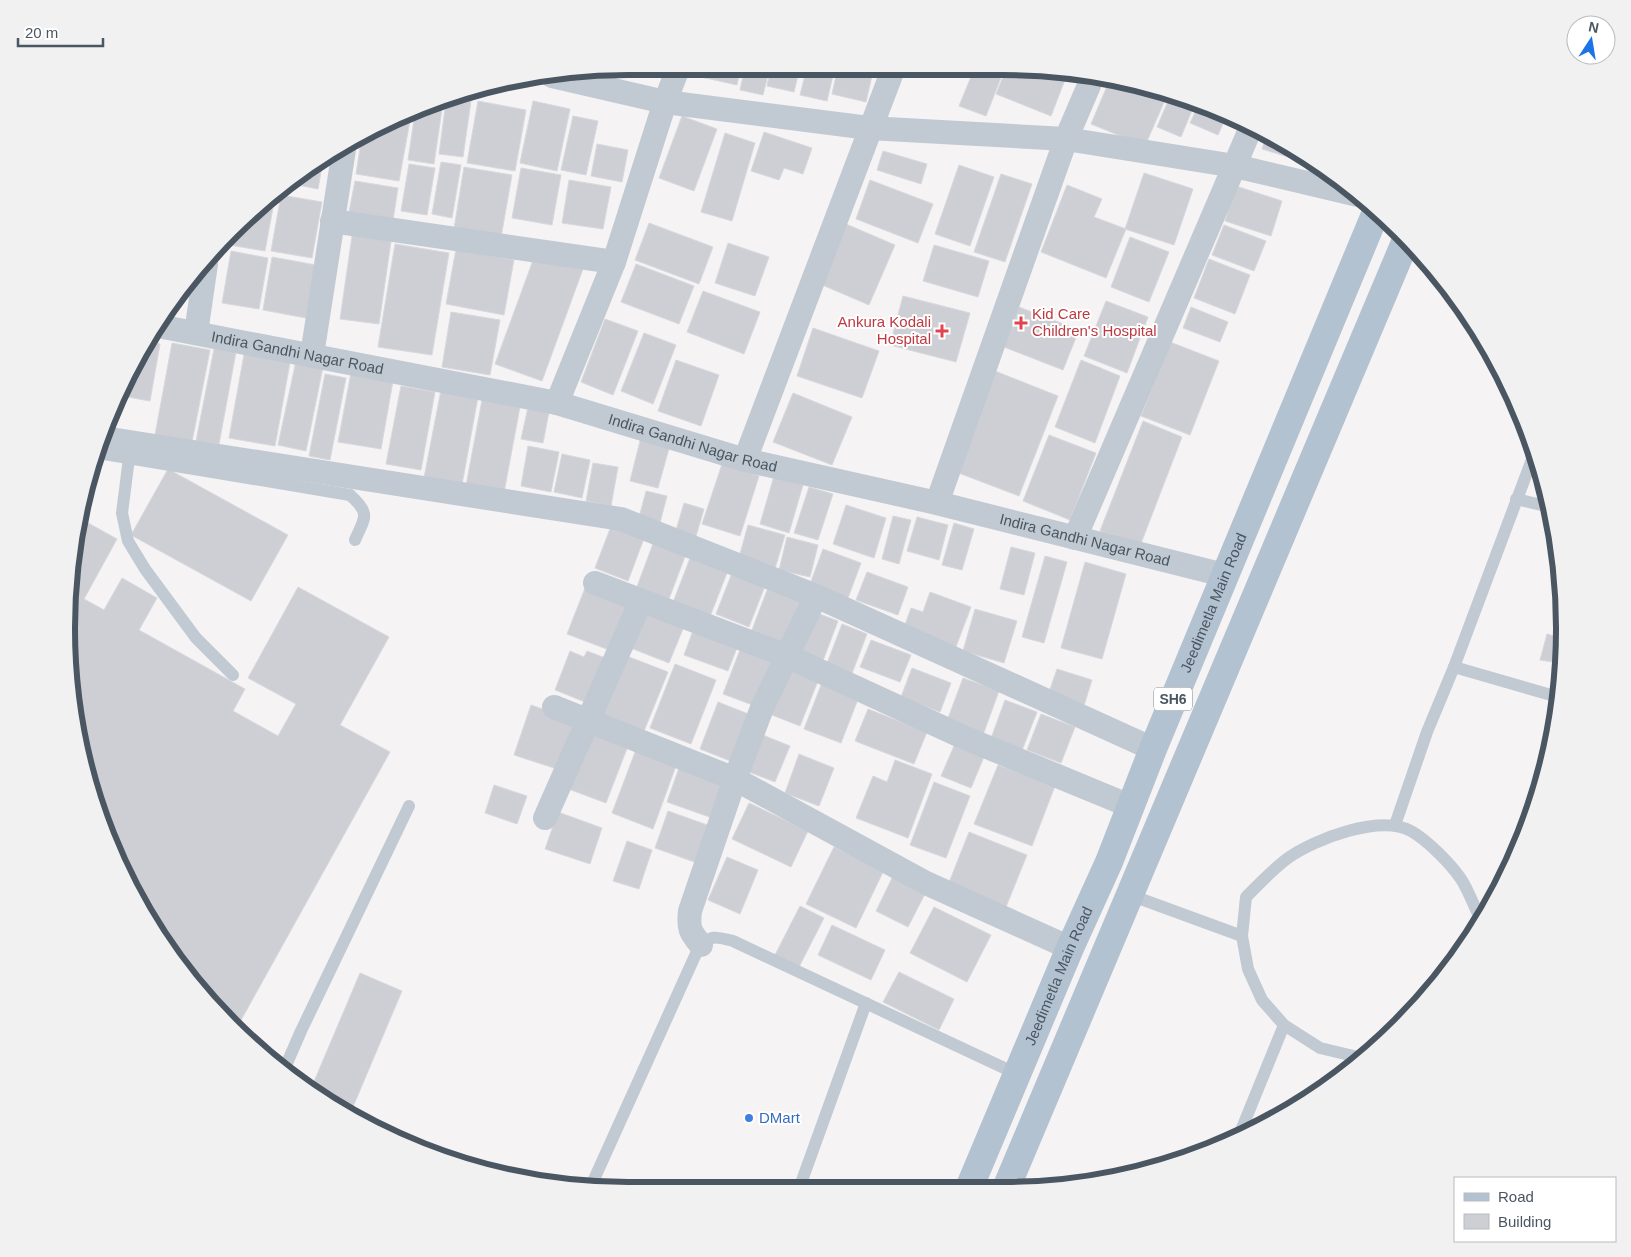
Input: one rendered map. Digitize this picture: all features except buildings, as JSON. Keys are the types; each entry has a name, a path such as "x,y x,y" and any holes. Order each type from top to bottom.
{"main road":[{"name":"Jeedimetla Main Road","path":"972,1182 1070,948 1109,862 1224,575 1373,218"},
{"name":"SH6","path":"1009,1182 1403,247"},
{"path":"1288,423 1320,444"}],"street":[{"path":"557,403 614,262 665,102 676,75"},
{"path":"745,460 869,128 891,75"},
{"path":"569,79 665,102 869,128 1066,139 1235,166 1342,191"},
{"path":"937,503 1066,139 1090,83"},
{"path":"1076,538 1249,133"},
{"path":"312,355 343,154"},
{"path":"332,221 614,262"},
{"path":"196,333 205,273"},
{"name":"Indira Gandhi Nagar Road","path":"164,327 557,403 745,460 937,503 1224,575"},
{"path":"109,439 621,519 816,596 1153,749"},
{"path":"595,583 787,656 962,737 1130,806"},
{"path":"701,945 691,933 688,924 690,911 735,779 762,708 816,596"},
{"path":"545,818 641,601"},
{"path":"554,708 735,779 926,883 1070,948"}],"lane":[{"path":"103,453 350,495 362,506 365,517 355,540"},
{"path":"129,458 122,513 128,541 196,638 233,674"},
{"path":"1396,826 1427,732 1454,667 1530,463"},
{"path":"1516,499 1541,505"},
{"path":"1454,667 1552,695"},
{"path":"287,1064 300,1031 408,806"},
{"path":"1354,1056 1320,1048 1284,1025 1262,1000 1248,970 1242,936 1246,897 1288,858 1317,842 1363,827 1396,826 1411,831 1425,841 1447,863 1461,880 1477,913"},
{"path":"1130,895 1242,936"},
{"path":"592,1181 701,945 707,939 717,937 733,941 1017,1074"},
{"path":"801,1182 866,1003"},
{"path":"1242,1127 1284,1025"}],"place":[{"name":"Kid Care Children's Hospital","path":"1021,323"},
{"name":"Ankura Kodali Hospital","path":"942,331"},
{"name":"DMart","path":"749,1118"}]}
